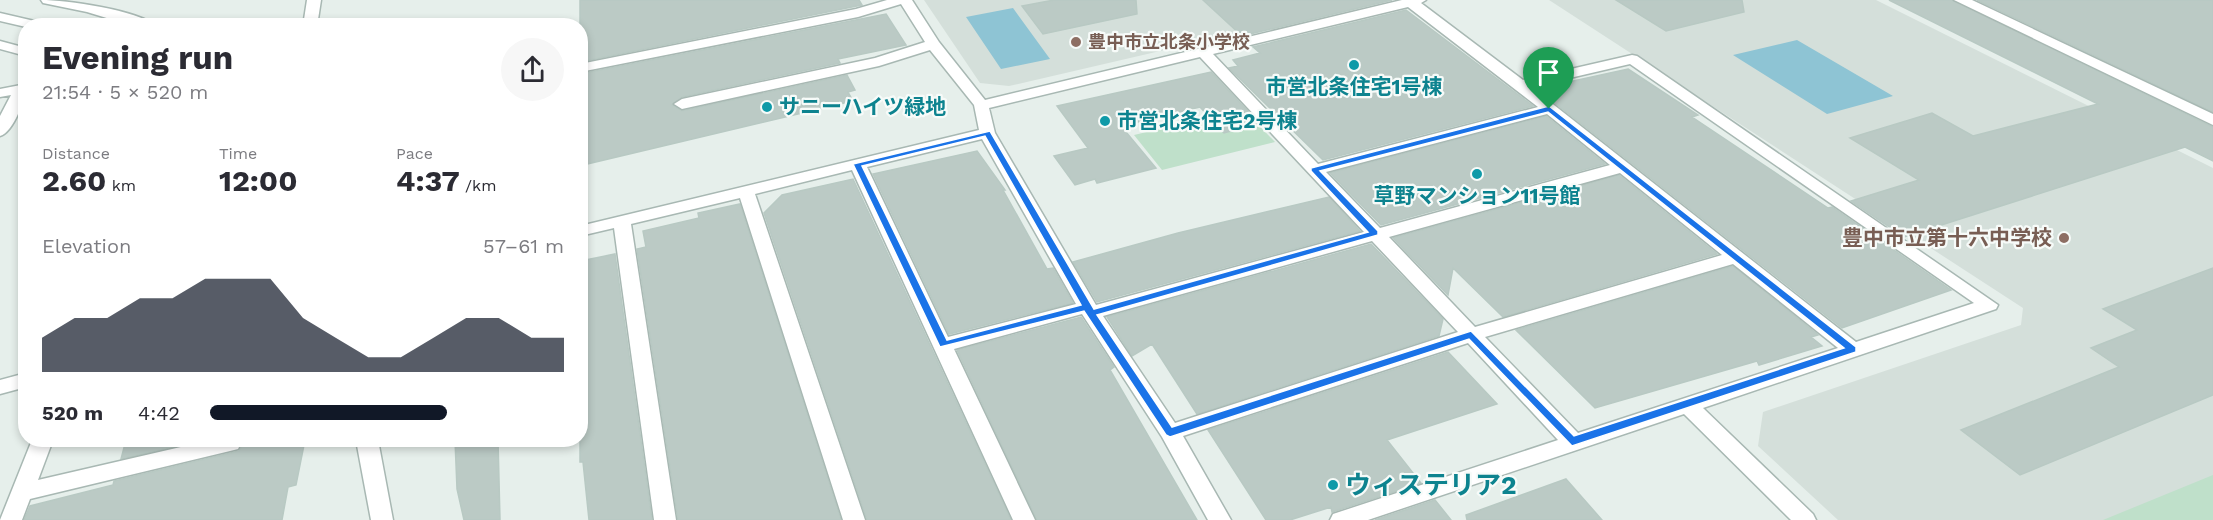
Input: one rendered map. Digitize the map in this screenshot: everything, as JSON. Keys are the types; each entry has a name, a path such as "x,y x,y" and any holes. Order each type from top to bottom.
{"street":[{"path":"48,0 89,8 122,18"},
{"path":"311,18 314,0"},
{"path":"588,66 723,33 858,13 903,0 933,44 981,105 987,133 1089,310 1170,432 1220,520"},
{"path":"1961,0 2213,120"},
{"path":"981,105 1415,1 1852,350"},
{"path":"0,17 18,21"},
{"path":"682,104 879,62 933,44"},
{"path":"0,45 18,50"},
{"path":"1203,52 1572,441"},
{"path":"1341,520 1572,441 1989,305 1632,58 1520,85"},
{"path":"0,93 18,90"},
{"path":"0,131 18,100"},
{"path":"1314,170 1549,109"},
{"path":"588,229 987,133"},
{"path":"857,164 944,345 1024,520"},
{"path":"944,345 1089,310 1622,167"},
{"path":"746,191 854,520"},
{"path":"621,221 665,520"},
{"path":"1170,432 1471,335 1736,257"},
{"path":"0,387 18,382"},
{"path":"1686,404 1805,520"},
{"path":"10,520 39,447"},
{"path":"22,492 209,447"},
{"path":"368,447 382,520"}],"shaded area":[{"name":"豊中市立北条小学校","path":"924,0 1380,0 1009,86 980,83"},
{"name":"豊中市立第十六中学校","path":"1549,0 1876,0 2213,168 2213,520 1838,520 1758,446 1763,412 2021,325 2023,308"}],"green space":[{"path":"1243,109 1275,142 1162,170 1134,135"},
{"path":"2213,475 2213,520 2103,520"}],"water":[{"path":"1013,8 1050,59 1001,69 966,17"},
{"path":"1797,40 1893,96 1827,114 1733,55"}],"building":[{"path":"580,0 859,0 862,5 588,60 588,18 580,18"},
{"path":"1054,0 1136,0 1137,14 1043,34 1022,6"},
{"path":"1203,0 1392,0 1242,36"},
{"path":"1616,0 1742,0 1744,12 1666,31"},
{"path":"1889,0 1952,0 2213,127 2213,161 2185,147 1904,237 1851,201 1919,180 1850,138 1932,113 1973,136 2098,104"},
{"path":"1977,0 2213,0 2213,112"},
{"path":"1406,10 1533,106 1323,160 1229,68 1238,66 1233,60 1260,53 1253,47"},
{"path":"886,14 906,45 838,59 840,63 682,97 672,105 682,111 847,75 855,90 848,92 853,101 588,164 588,72"},
{"path":"1628,69 1698,115 1692,117 1828,208 1832,207 1951,290 1842,328 1537,89"},
{"path":"1211,72 1259,123 1224,133 1200,107 1121,126 1156,168 1097,183 1095,179 1075,185 1054,156 1088,148 1057,106"},
{"path":"1546,116 1605,164 1381,225 1330,173"},
{"path":"977,151 1005,190 1003,190 1047,269 1053,268 1073,303 949,334 873,174"},
{"path":"1619,175 1717,254 1503,317 1453,268 1448,295 1393,238"},
{"path":"853,179 1011,520 867,520 764,213 782,195"},
{"path":"1329,197 1360,231 1097,302 1073,262 1178,233"},
{"path":"740,204 841,520 678,520 637,249 646,247 643,231 699,218 698,213"},
{"path":"1371,244 1443,319 1439,336 1197,414 1152,344 1132,356 1107,317"},
{"path":"615,254 652,520 589,520 583,462 580,462 580,447 588,447 588,259"},
{"path":"1733,266 1818,335 1811,337 1822,346 1759,365 1757,361 1595,408 1516,330"},
{"path":"2213,268 2213,395 2020,475 1961,430 2119,367 2091,348 2137,330 2103,309"},
{"path":"1081,317 1114,367 1110,370 1197,520 1037,520 957,350"},
{"path":"1448,352 1497,404 1387,440 1421,483 1332,512 1331,507 1290,520 1266,520 1208,430"},
{"path":"124,447 173,447 121,459"},
{"path":"241,447 304,447 296,485 288,487 282,520 24,520 30,506 113,485 114,481 239,451"},
{"path":"455,447 498,447 500,520 464,520 457,489"},
{"path":"1566,479 1602,520 1467,520 1466,515"},
{"path":"1435,500 1451,520 1375,520"}],"place":[{"name":"豊中市立北条小学校","path":"1076,42"},
{"name":"市営北条住宅1号棟","path":"1354,65"},
{"name":"サニーハイツ緑地","path":"767,107"},
{"name":"市営北条住宅2号棟","path":"1105,121"},
{"name":"草野マンション11号館","path":"1477,174"},
{"name":"豊中市立第十六中学校","path":"2064,238"},
{"name":"ウィステリア2","path":"1333,485"}],"route":[{"path":"1549,109 1852,350 1572,441 1471,335 1170,432 1087,307 944,345 857,164 987,133 1091,313 1374,233 1314,170 1549,109"}]}
